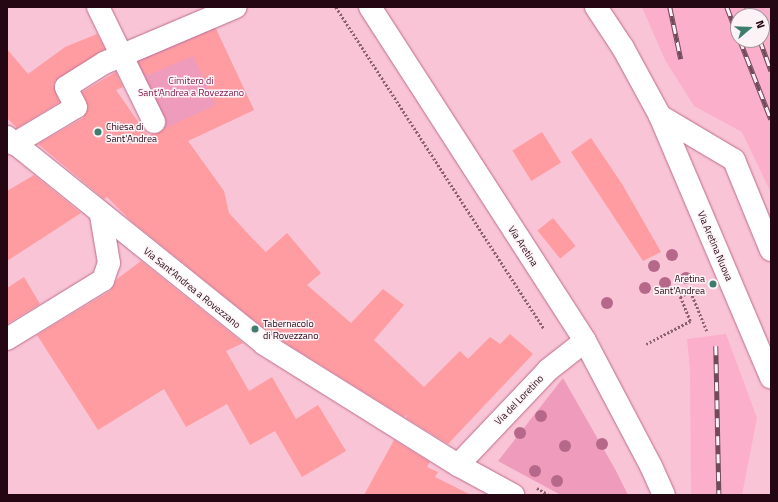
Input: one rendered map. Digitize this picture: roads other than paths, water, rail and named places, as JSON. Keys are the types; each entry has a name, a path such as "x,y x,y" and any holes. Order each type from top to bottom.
{"street":[{"path":"98,7 154,122"},
{"path":"11,141 76,107 66,87 121,55 236,7"},
{"name":"Via Aretina","path":"370,7 585,341 663,494"},
{"name":"Via Aretina Nuova","path":"596,7 623,48 660,116 771,377"},
{"path":"660,116 734,160 771,250"},
{"name":"Via Sant'Andrea a Rovezzano","path":"11,141 101,215 264,344 458,465 513,495"},
{"path":"7,339 103,280 109,263 101,215"},
{"name":"Via del Loretino","path":"458,465 548,370 585,341"}],"railway":[{"path":"670,7 681,59"},
{"path":"727,7 730,15"},
{"path":"743,48 771,119"},
{"path":"763,48 771,71"},
{"path":"716,346 719,495"}],"place":[{"name":"Chiesa di Sant'Andrea","path":"98,132"},
{"name":"Aretina Sant'Andrea","path":"713,284"},
{"name":"Tabernacolo di Rovezzano","path":"255,329"}],"park label":[{"name":"Cimitero di Sant'Andrea a Rovezzano","path":"191,86"}]}
